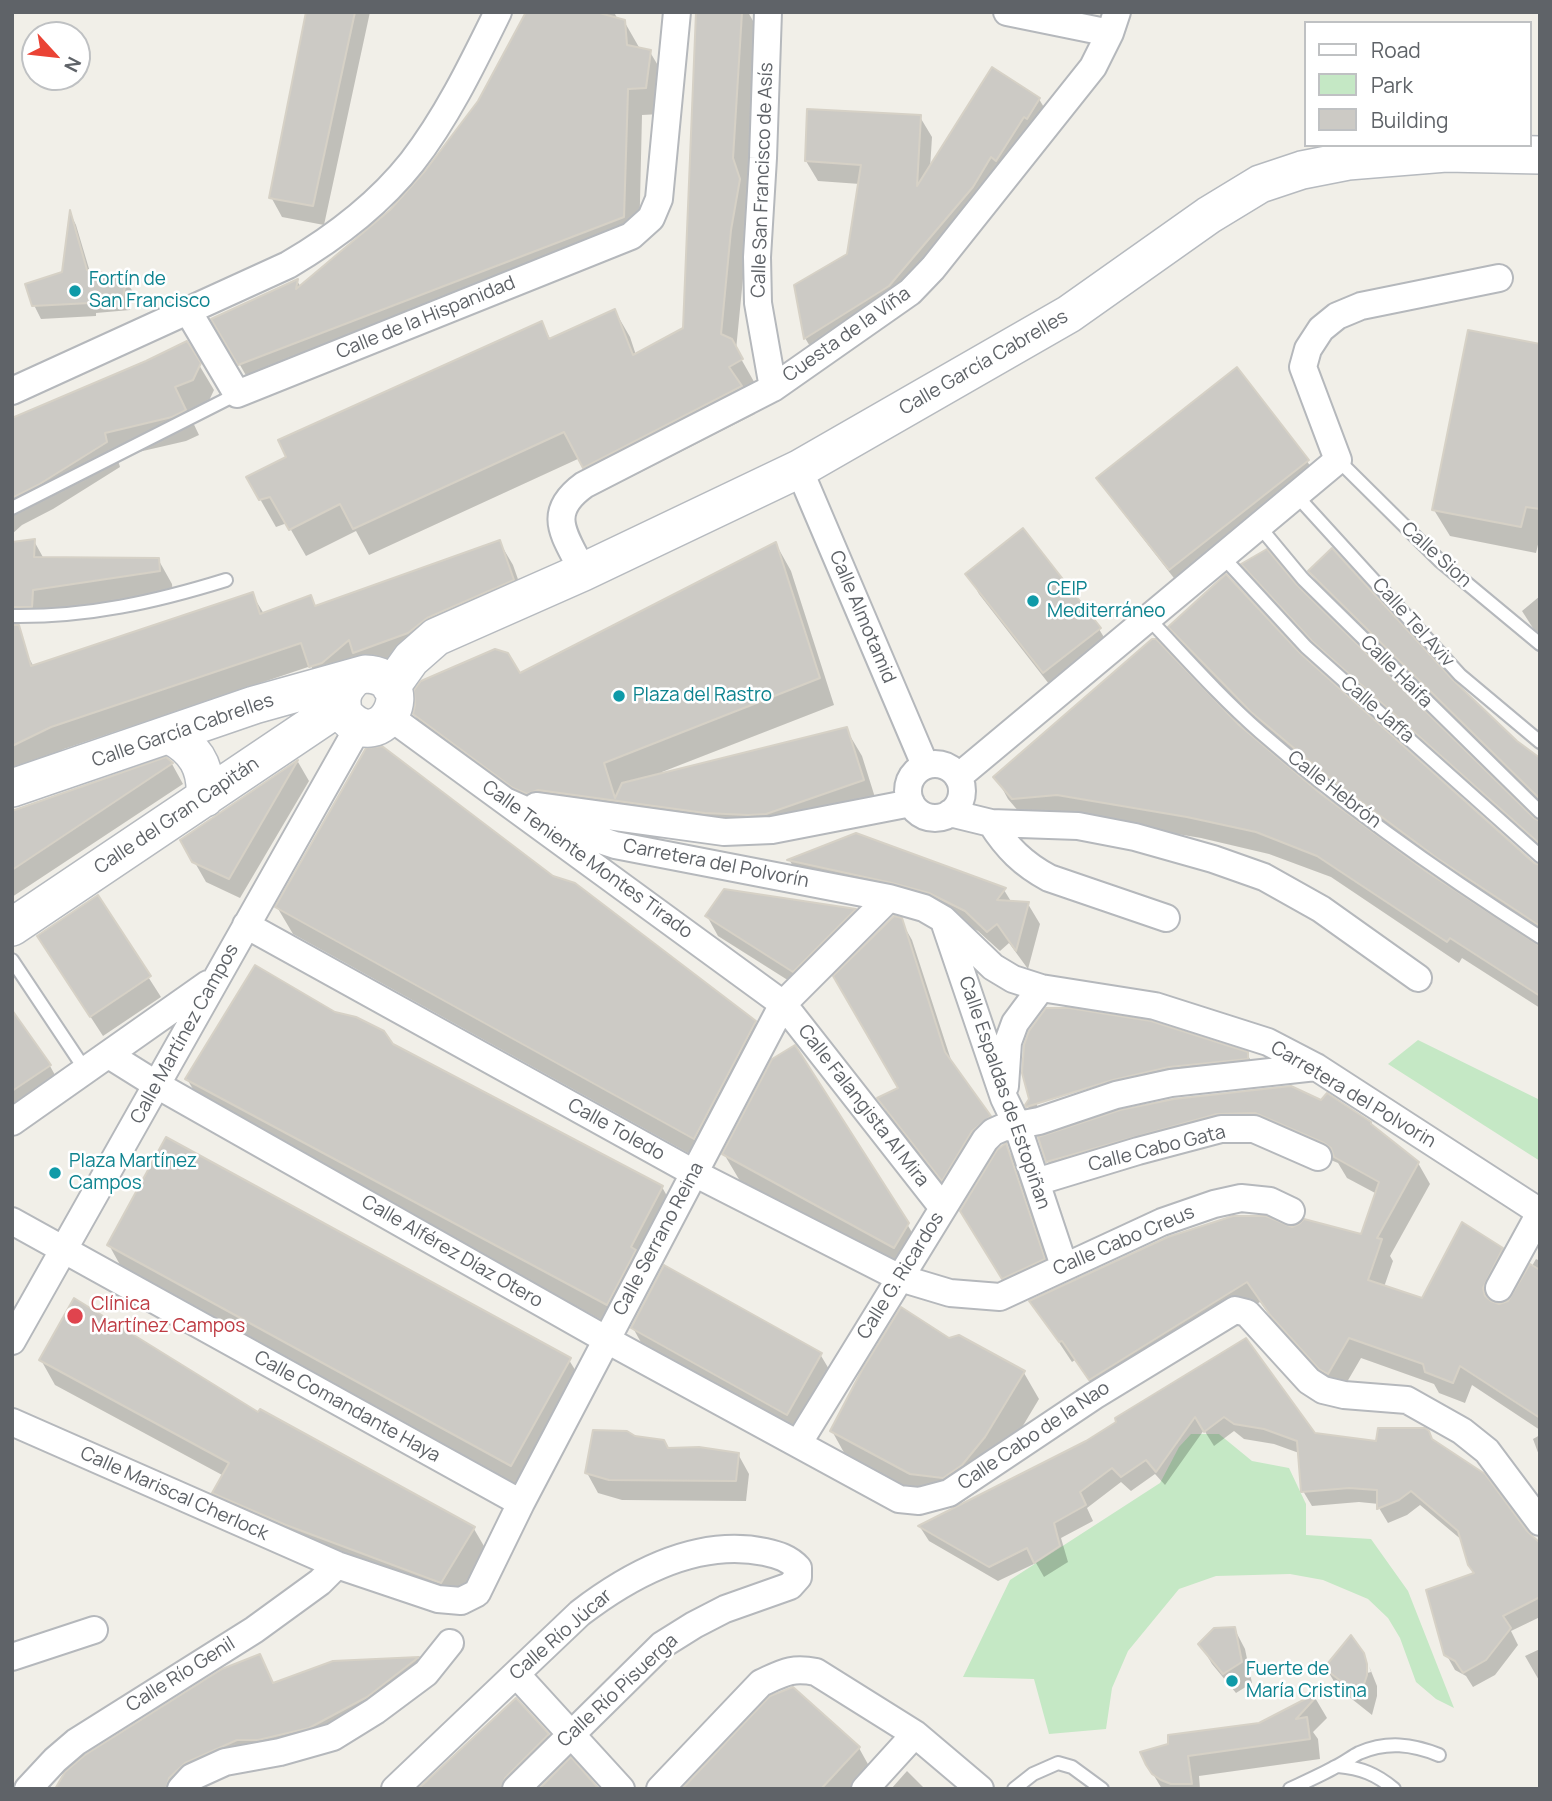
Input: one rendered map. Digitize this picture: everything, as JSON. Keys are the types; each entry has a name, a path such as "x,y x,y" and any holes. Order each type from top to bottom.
{"main road":[{"name":"Calle García Cabrelles","path":"12,789 254,705 367,698 379,658 396,646 416,638 436,637 583,572 799,469 1069,314 1209,215 1260,184 1301,170 1348,161 1446,153 1540,155"},
{"name":"Calle del Gran Capitán","path":"12,928 205,798 367,698"},
{"path":"169,735 195,752 206,782 205,798"}],"street":[{"path":"12,391 288,265 326,242 377,199 412,162 467,74 498,12"},
{"name":"Calle de la Hispanidad","path":"237,394 631,236 651,218 659,199 677,12"},
{"name":"Calle San Francisco de Asís","path":"768,12 757,257 758,303 773,388"},
{"path":"1007,12 1114,23"},
{"name":"Cuesta de la Viña","path":"583,572 560,523 562,508 568,496 584,485 773,388 910,292 933,268 1093,67 1114,23"},
{"path":"958,777 1338,460 1303,367 1308,349 1321,329 1337,316 1361,306 1499,278"},
{"path":"188,311 237,394"},
{"name":"Calle Almotamid","path":"799,469 925,765"},
{"name":"Calle Teniente Montes Tirado","path":"367,698 783,1004"},
{"name":"Calle Martínez Campos","path":"12,1341 217,978 367,698"},
{"path":"940,764 958,777 962,793 960,801 950,813 941,817 923,815 911,803 908,785 925,765 940,764"},
{"path":"507,802 724,832 772,830 911,803"},
{"name":"Carretera del Polvorín","path":"507,802 570,830 615,845 889,898"},
{"path":"950,813 991,823 1078,826 1135,837 1213,859 1264,877 1321,909 1418,978"},
{"path":"991,823 1015,856 1049,878 1166,918"},
{"name":"Carretera del Polvorin","path":"889,898 924,908 943,919 993,967 1013,979 1041,988 1154,1006 1209,1021 1268,1042 1316,1068 1540,1212"},
{"name":"Calle Serrano Reina","path":"461,1601 477,1592 783,1004 889,898"},
{"name":"Calle Espaldas de Estopiñan","path":"943,919 1064,1266"},
{"name":"Calle Toledo","path":"246,925 694,1173 900,1278 950,1293 1000,1297"},
{"path":"12,1122 217,978"},
{"path":"1004,1098 1008,1042 1015,1023 1041,988"},
{"name":"Calle Falangista Al Mira","path":"783,1004 943,1208"},
{"name":"Calle Alférez Díaz Otero","path":"109,1055 607,1340 798,1444"},
{"name":"Calle G. Ricardos","path":"798,1444 985,1140 993,1132 1039,1121 1116,1095 1171,1083 1316,1068"},
{"name":"Calle Cabo Gata","path":"1036,1182 1221,1129 1254,1129 1318,1157"},
{"name":"Calle Cabo Creus","path":"1000,1297 1162,1222 1214,1204 1241,1198 1270,1201 1291,1211"},
{"path":"1499,1288 1540,1212"},
{"name":"Calle Comandante Haya","path":"12,1220 521,1503"},
{"name":"Calle Cabo de la Nao","path":"798,1444 899,1499 919,1502 949,1493 1094,1396 1235,1310 1247,1313 1309,1381 1323,1390 1344,1395 1407,1400 1462,1431 1487,1451 1540,1522"},
{"name":"Calle Mariscal Cherlock","path":"12,1422 337,1565 438,1599 461,1601"},
{"name":"Calle Río Júcar","path":"395,1789 580,1613 610,1590 648,1569 680,1558 726,1549 749,1549 791,1560 798,1568"},
{"name":"Calle Río Genil","path":"28,1789 76,1742 254,1630 320,1582 337,1565"},
{"name":"Calle Río Pisuerga","path":"516,1789 662,1644 725,1609 790,1586 798,1577 798,1568"},
{"path":"12,1657 94,1630"},
{"path":"181,1789 192,1777 225,1762 280,1752 333,1737 375,1711 426,1673 450,1643"},
{"path":"660,1789 761,1683 799,1669 816,1672 915,1734 980,1789"},
{"path":"516,1674 621,1789"},
{"path":"864,1789 915,1734"}],"lane":[{"name":"Calle de la Hispanidad","path":"12,508 237,394"},
{"name":"Calle Sion","path":"1338,460 1440,561 1540,644"},
{"name":"Calle Tel Aviv","path":"1296,495 1460,675 1540,742"},
{"name":"Calle Haifa","path":"1259,526 1303,579 1540,812"},
{"name":"Calle Jaffa","path":"1222,556 1306,647 1540,856"},
{"path":"12,616 77,614 124,607 169,598 226,580"},
{"name":"Calle Hebrón","path":"1148,618 1216,691 1290,757 1367,817 1488,904 1540,937"},
{"path":"12,960 86,1071"},
{"path":"1290,1789 1376,1746 1398,1744 1419,1747 1439,1755"},
{"path":"1014,1789 1025,1780 1058,1763 1072,1767 1102,1789"},
{"path":"1338,1766 1359,1768 1379,1777 1394,1789"}],"green space":[{"path":"1418,1040 1540,1100 1540,1161 1388,1064"},
{"path":"1191,1434 1219,1434 1252,1461 1289,1468 1306,1504 1306,1535 1371,1539 1408,1591 1454,1708 1436,1699 1416,1682 1400,1638 1388,1618 1368,1599 1323,1580 1290,1574 1216,1576 1179,1589 1128,1651 1112,1688 1106,1729 1049,1734 1034,1679 963,1677 1010,1580 1160,1483 1179,1447"}],"building":[{"path":"306,12 355,12 313,206 269,198"},
{"path":"526,12 596,12 625,20 627,45 651,50 646,88 628,89 624,217 238,365 211,319 298,279 296,289 390,210 425,171 478,101"},
{"path":"696,12 742,12 733,158 740,179 731,230 721,334 732,339 743,359 729,367 742,386 583,468 564,432 353,529 340,504 289,530 270,497 259,500 246,477 286,457 278,440 542,321 549,339 615,309 633,355 683,328"},
{"path":"992,67 1040,98 1027,119 1024,117 996,161 991,157 973,187 889,286 804,339 794,285 847,254 861,165 805,161 807,109 921,115 917,186"},
{"name":"Fortín de San Francisco","path":"70,210 87,270 127,277 123,297 89,300 90,303 32,306 25,284 62,272"},
{"path":"1468,330 1540,344 1540,509 1526,507 1521,527 1432,510"},
{"path":"187,341 201,363 193,380 175,387 186,410 172,417 105,433 107,442 12,498 12,418"},
{"path":"1237,367 1309,460 1169,570 1096,478"},
{"name":"CEIP Mediterráneo","path":"1023,528 1101,628 1043,673 965,574"},
{"path":"35,539 34,557 159,558 160,571 33,590 32,607 12,607 12,542"},
{"path":"500,540 514,580 427,618 408,633 353,653 349,640 322,663 309,667 301,643 51,727 12,746 12,625 19,625 31,666 253,592 260,614 311,595 315,606"},
{"path":"776,542 820,678 604,763 615,798 622,783 847,727 864,780 766,814 748,815 705,813 538,790 527,794 513,788 413,714 414,690 421,681 495,649 508,653 520,673"},
{"path":"1332,548 1454,681 1517,741 1540,758 1540,799 1308,571"},
{"path":"1267,549 1297,585 1540,821 1540,844 1312,641 1241,564"},
{"path":"1226,574 1300,653 1534,863 1540,865 1540,926 1437,858 1332,780 1251,712 1168,627"},
{"path":"1152,639 1156,639 1239,725 1321,794 1427,872 1540,946 1540,996 1450,938 1447,942 1317,856 1256,832 1187,817 1057,795 1012,799 993,777"},
{"path":"382,746 553,876 575,883 756,1021 694,1139 275,907 366,748"},
{"path":"166,757 173,763 12,870 12,811"},
{"path":"298,760 229,879 192,862 180,840"},
{"path":"856,833 1006,888 997,900 1029,902 1016,951 997,924 987,932 965,911 929,893 787,860"},
{"path":"724,889 856,909 793,972 705,916"},
{"path":"98,895 151,976 90,1017 37,936"},
{"path":"894,916 902,918 945,1052 991,1116 972,1131 942,1181 877,1098 898,1088 833,976"},
{"path":"255,965 335,1012 356,1017 384,1031 393,1044 663,1186 631,1247 636,1250 607,1305 185,1079"},
{"path":"1046,1008 1069,1008 1151,1021 1248,1052 1248,1059 1169,1067 1113,1080 1026,1107 1029,1099 1022,1073 1024,1045 1029,1031"},
{"path":"12,1010 51,1065 12,1091"},
{"path":"795,1045 909,1223 894,1248 722,1154 772,1059"},
{"path":"1291,1086 1321,1100 1327,1093 1371,1122 1419,1162 1377,1238 1382,1239 1368,1280 1422,1298 1462,1222 1503,1248 1483,1288 1485,1296 1491,1301 1499,1304 1508,1301 1530,1264 1540,1270 1540,1418 1460,1366 1453,1383 1425,1372 1423,1364 1349,1338 1328,1374 1319,1369 1271,1316 1247,1282 1089,1380 1062,1341 1059,1342 1029,1301 1168,1237 1233,1216 1266,1216 1292,1227 1304,1219 1361,1234 1379,1182 1334,1157 1331,1148 1324,1143 1255,1113 1217,1114 1046,1162 1038,1137 1120,1110 1174,1099"},
{"path":"166,1137 571,1358 511,1466 107,1245"},
{"path":"1006,1143 1045,1259 1002,1279 960,1211 997,1150"},
{"path":"664,1265 822,1353 787,1415 631,1328"},
{"path":"74,1298 258,1412 260,1409 475,1527 441,1583 286,1525 212,1493 229,1463 39,1360"},
{"path":"901,1307 949,1338 959,1335 1025,1371 985,1437 962,1465 943,1478 910,1474 830,1431 862,1370"},
{"path":"1246,1338 1315,1433 1376,1441 1378,1428 1425,1428 1432,1439 1485,1474 1527,1531 1540,1543 1540,1597 1503,1616 1511,1628 1486,1660 1463,1673 1455,1661 1444,1655 1426,1590 1474,1573 1468,1565 1458,1531 1411,1491 1399,1500 1377,1509 1377,1490 1349,1488 1301,1492 1297,1441 1264,1429 1234,1424 1224,1417 1204,1432 1195,1417 1156,1472 1146,1460 1121,1477 1112,1468 1080,1492 1086,1505 1054,1523 1060,1546 1034,1563 1027,1548 989,1567 918,1526 1086,1441 1116,1422 1115,1418"},
{"path":"593,1430 627,1431 635,1436 664,1440 668,1448 699,1447 739,1453 736,1481 609,1480 585,1473"},
{"path":"1235,1627 1242,1662 1223,1674 1198,1644 1214,1628"},
{"path":"1351,1635 1364,1653 1367,1664 1367,1675 1360,1696 1324,1668"},
{"path":"260,1654 273,1683 333,1661 419,1657 367,1697 309,1728 258,1740 237,1740 185,1763 169,1778 166,1789 55,1789 65,1772 85,1755 222,1669"},
{"path":"793,1687 860,1747 821,1789 682,1789 770,1696"},
{"path":"1315,1694 1317,1696 1296,1719 1307,1717 1310,1739 1188,1756 1192,1784 1171,1784 1161,1780 1152,1774 1140,1752 1168,1744 1168,1735 1259,1723"},
{"path":"516,1698 549,1734 505,1778 501,1789 418,1789"},
{"path":"571,1757 599,1789 539,1789"}],"place":[{"name":"Fortín de San Francisco","path":"75,291"},
{"name":"CEIP Mediterráneo","path":"1033,601"},
{"name":"Plaza del Rastro","path":"619,696"},
{"name":"Plaza Martínez Campos","path":"55,1173"},
{"name":"Clínica Martínez Campos","path":"75,1316"},
{"name":"Fuerte de María Cristina","path":"1232,1681"}]}
